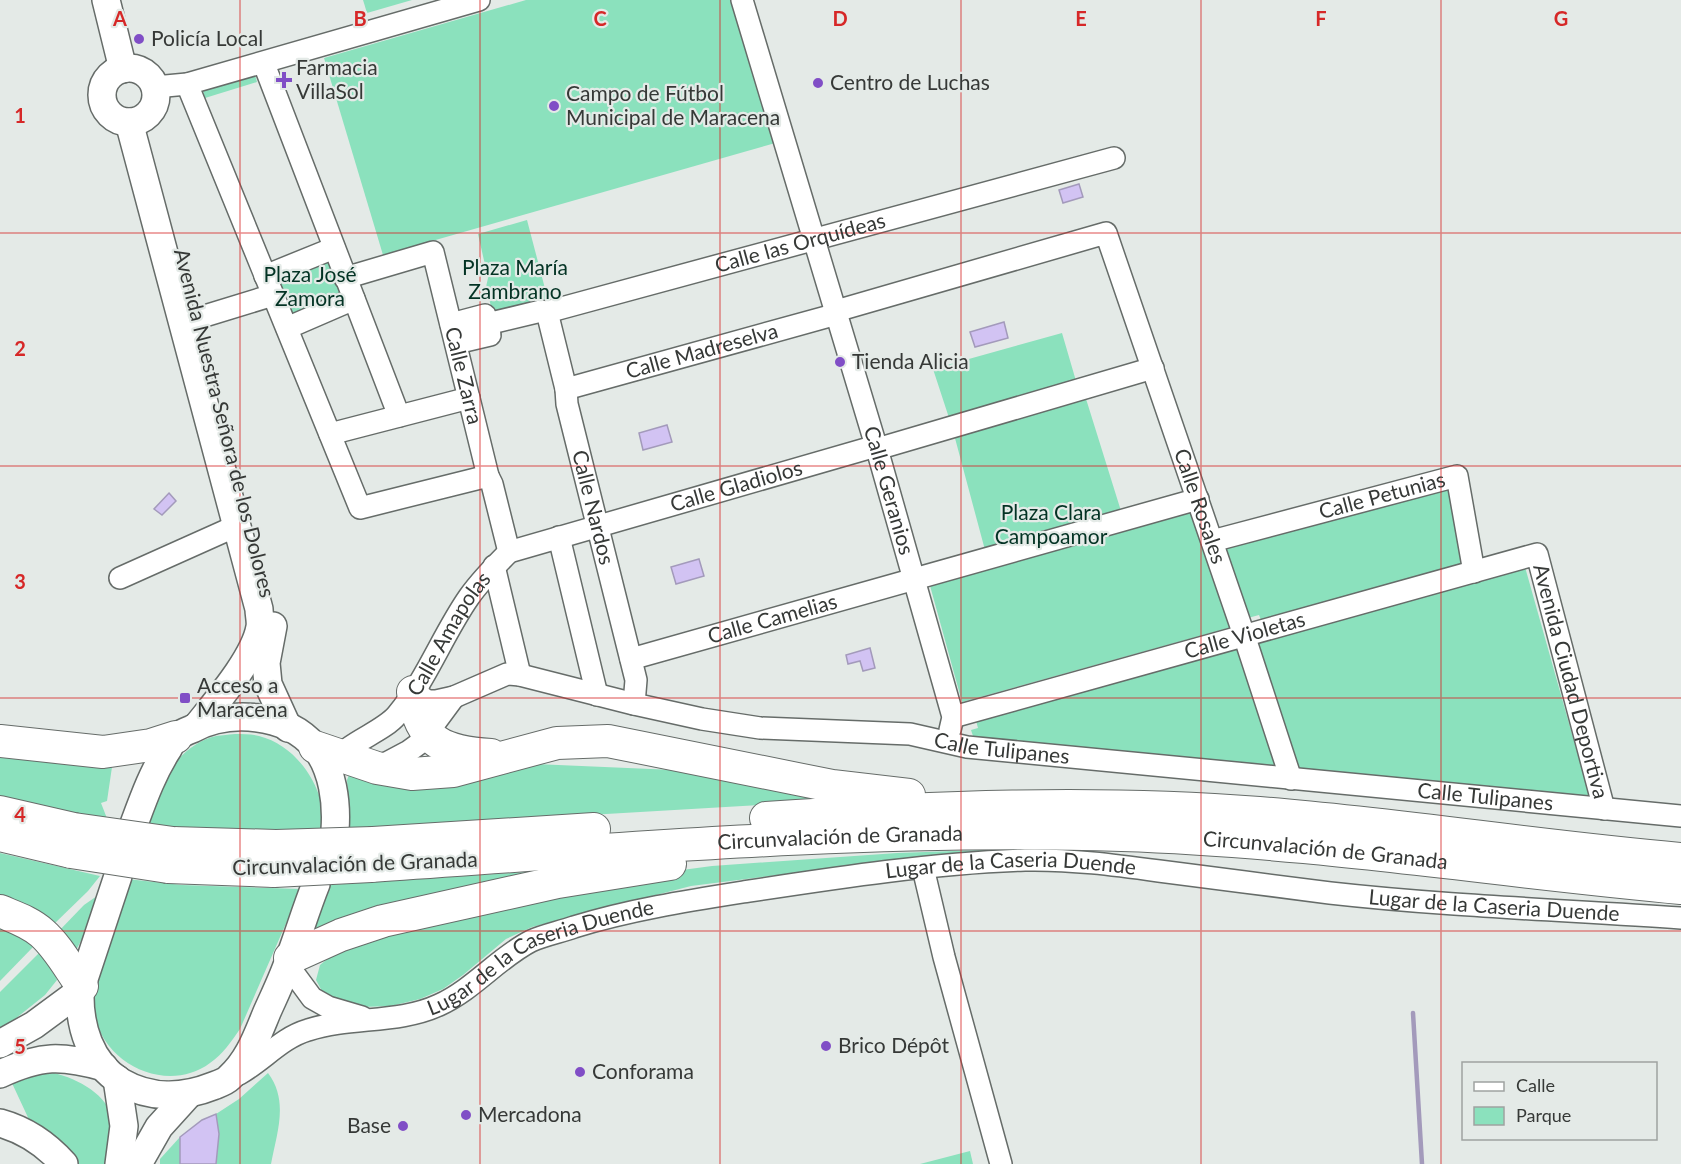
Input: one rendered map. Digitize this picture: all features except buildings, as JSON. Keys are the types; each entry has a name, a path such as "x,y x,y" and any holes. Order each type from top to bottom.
{"highway":[{"path":"413,692 415,708 427,734 451,749 479,754 507,755"},
{"path":"0,741 103,752 151,745 187,731"},
{"path":"328,761 412,774 453,771 557,743 608,741 832,786 922,796 951,796 990,807"},
{"name":"Circunvalación de Granada","path":"372,855 799,816 990,807 1101,805 1337,819 1681,859"},
{"name":"Circunvalación de Granada","path":"0,812 73,841"},
{"name":"Circunvalación de Granada","path":"0,835 73,841 171,855 275,859 802,837 1051,833 1186,837 1308,846 1681,888"},
{"path":"289,961 341,935 383,921 558,882 714,857 773,851 802,837"},
{"path":"0,911 41,932 53,944 81,989"}],"main road":[{"path":"106,0 123,69"},
{"path":"131,68 146,74 155,87 154,105 136,120 112,117 102,97 105,82 123,69 131,68"},
{"name":"Avenida Nuestra Señora de los Dolores","path":"136,120 198,318 266,581 273,614 273,632 266,663 268,684 288,728"},
{"name":"Avenida Nuestra Señora de los Dolores","path":"134,824 150,779 187,731 236,675 255,644 260,627 257,600 136,120"},
{"path":"187,731 222,717 238,716 261,719 288,728 328,761 335,797 335,830"},
{"path":"118,876 81,989 80,1010 82,1028 89,1045 111,1073 124,1126 119,1164"},
{"path":"0,1074 32,1060 60,1057 111,1073 138,1089 155,1094 188,1095 228,1080 251,1051 289,961 301,921 316,885"},
{"path":"0,1044 34,1025 81,989"},
{"path":"138,1164 159,1127 188,1095"},
{"path":"0,1123 15,1127 31,1136 46,1146 64,1164"}],"street":[{"path":"155,87 187,84 264,64 479,0"},
{"name":"Calle Geranios","path":"742,0 877,448 953,717 948,742"},
{"path":"264,64 399,416"},
{"path":"187,84 360,508 488,476"},
{"name":"Calle las Orquídeas","path":"454,334 485,315 487,324 541,310 547,312 1114,158"},
{"name":"Calle Madreselva","path":"566,389 837,313 1106,233"},
{"name":"Calle Rosales","path":"1106,233 1245,635 1291,779"},
{"path":"198,318 269,286 334,248"},
{"name":"Calle Zarra","path":"345,278 433,252 488,476 492,484 520,675"},
{"path":"287,328 354,299"},
{"name":"Calle Nardos","path":"547,312 566,389 567,404 636,680 634,704"},
{"path":"877,448 1153,368"},
{"path":"330,434 469,398"},
{"name":"Calle Gladiolos","path":"597,525 877,448"},
{"name":"Calle Petunias","path":"1212,541 1458,476 1474,572"},
{"path":"914,579 1198,499"},
{"name":"Calle Amapolas","path":"328,761 371,736 396,717 469,597 502,559 597,525"},
{"name":"Avenida Nuestra Señora de los Dolores","path":"120,578 225,531 237,528"},
{"path":"560,537 597,695"},
{"name":"Calle Violetas","path":"953,717 1537,554"},
{"name":"Avenida Ciudad Deportiva","path":"1537,554 1605,809"},
{"name":"Calle Camelias","path":"631,659 914,579"},
{"name":"Calle Tulipanes","path":"413,692 433,702 454,697 507,674 520,675 634,704 760,728 910,734 967,747 1681,816"},
{"path":"377,768 409,751 427,734 454,697"},
{"name":"Lugar de la Caseria Duende","path":"228,1080 249,1069 286,1039 305,1030 368,1019 396,1018 442,1004 532,940 599,920 686,901 922,868 1026,860 1097,863 1332,893 1676,921"},
{"path":"922,868 1001,1164"},
{"name":"Lugar de la Caseria Duende","path":"289,961 312,998 368,1019"}],"green space":[{"path":"363,0 412,0 367,13"},
{"name":"Campo de Fútbol Municipal de Maracena","path":"526,0 738,0 779,142 383,255 324,58"},
{"path":"255,75 257,82 205,98 203,91"},
{"name":"Plaza María Zambrano","path":"527,220 548,300 493,314 486,287 488,278 478,234"},
{"name":"Plaza José Zamora","path":"326,241 354,310 294,334 266,265"},
{"name":"Plaza Clara Campoamor","path":"1062,333 1076,381 1082,388 1087,402 1121,511 1190,508 1232,627 962,702 929,582 989,565 952,427 933,369"},
{"path":"1452,485 1464,564 1261,620 1259,615 1248,618 1222,547"},
{"path":"1525,567 1590,798 1298,771 1255,640"},
{"path":"1238,646 1280,768 974,739 971,730 978,728 975,717"},
{"path":"256,735 270,740 290,752 298,760 306,769 317,790 322,804 323,829 234,830 145,825 161,785 177,761 199,743 215,736"},
{"path":"0,750 77,764 112,767 107,801 101,803 108,821 0,798"},
{"path":"535,764 674,770 827,797 792,803 350,829 347,780 350,772"},
{"path":"1037,848 1037,851 936,855 691,886 532,927 506,939 443,989 420,999 391,1006 362,1007 339,1003 323,993 316,980 320,965 337,951 357,942 622,878 712,866 897,853"},
{"path":"0,853 100,876 52,926 0,899"},
{"path":"588,868 488,885 382,907 352,915 310,936 329,885"},
{"path":"127,879 182,885 301,889 240,1029 219,1056 193,1072 174,1076 155,1074 137,1068 120,1058 107,1044 98,1027 94,1007 97,977"},
{"path":"97,896 84,935 72,958 57,933 84,905"},
{"path":"0,926 16,932 34,946 0,981"},
{"path":"41,951 57,980 45,995 0,1031 0,992"},
{"path":"54,1073 73,1079 91,1089 111,1112 114,1137 110,1164 70,1164 32,1126 11,1081 33,1074"},
{"path":"268,1073 278,1095 280,1106 271,1164 216,1164 219,1134 216,1114 239,1099"},
{"path":"180,1137 180,1164 160,1164 160,1159"},
{"path":"970,1151 973,1164 920,1164"}],"shaded area":[{"path":"1079,184 1083,197 1063,203 1059,190"},
{"path":"1004,322 1008,338 975,347 970,332"},
{"path":"667,425 672,442 643,450 639,433"},
{"path":"169,493 176,501 162,515 154,509"},
{"path":"699,559 704,576 676,584 671,567"},
{"path":"870,648 875,668 863,671 860,661 848,664 846,655"},
{"path":"216,1114 219,1134 216,1164 180,1164 180,1137 202,1120"}],"waterway":[{"path":"1413,1013 1422,1164"}],"place":[{"name":"Policía Local","path":"139,39"},
{"name":"Farmacia VillaSol","path":"284,80"},
{"name":"Centro de Luchas","path":"818,83"},
{"name":"Campo de Fútbol Municipal de Maracena","path":"554,106"},
{"name":"Tienda Alicia","path":"840,362"},
{"name":"Acceso a Maracena","path":"185,698"},
{"name":"Brico Dépôt","path":"826,1046"},
{"name":"Conforama","path":"580,1072"},
{"name":"Mercadona","path":"466,1115"},
{"name":"Base","path":"403,1126"}]}
